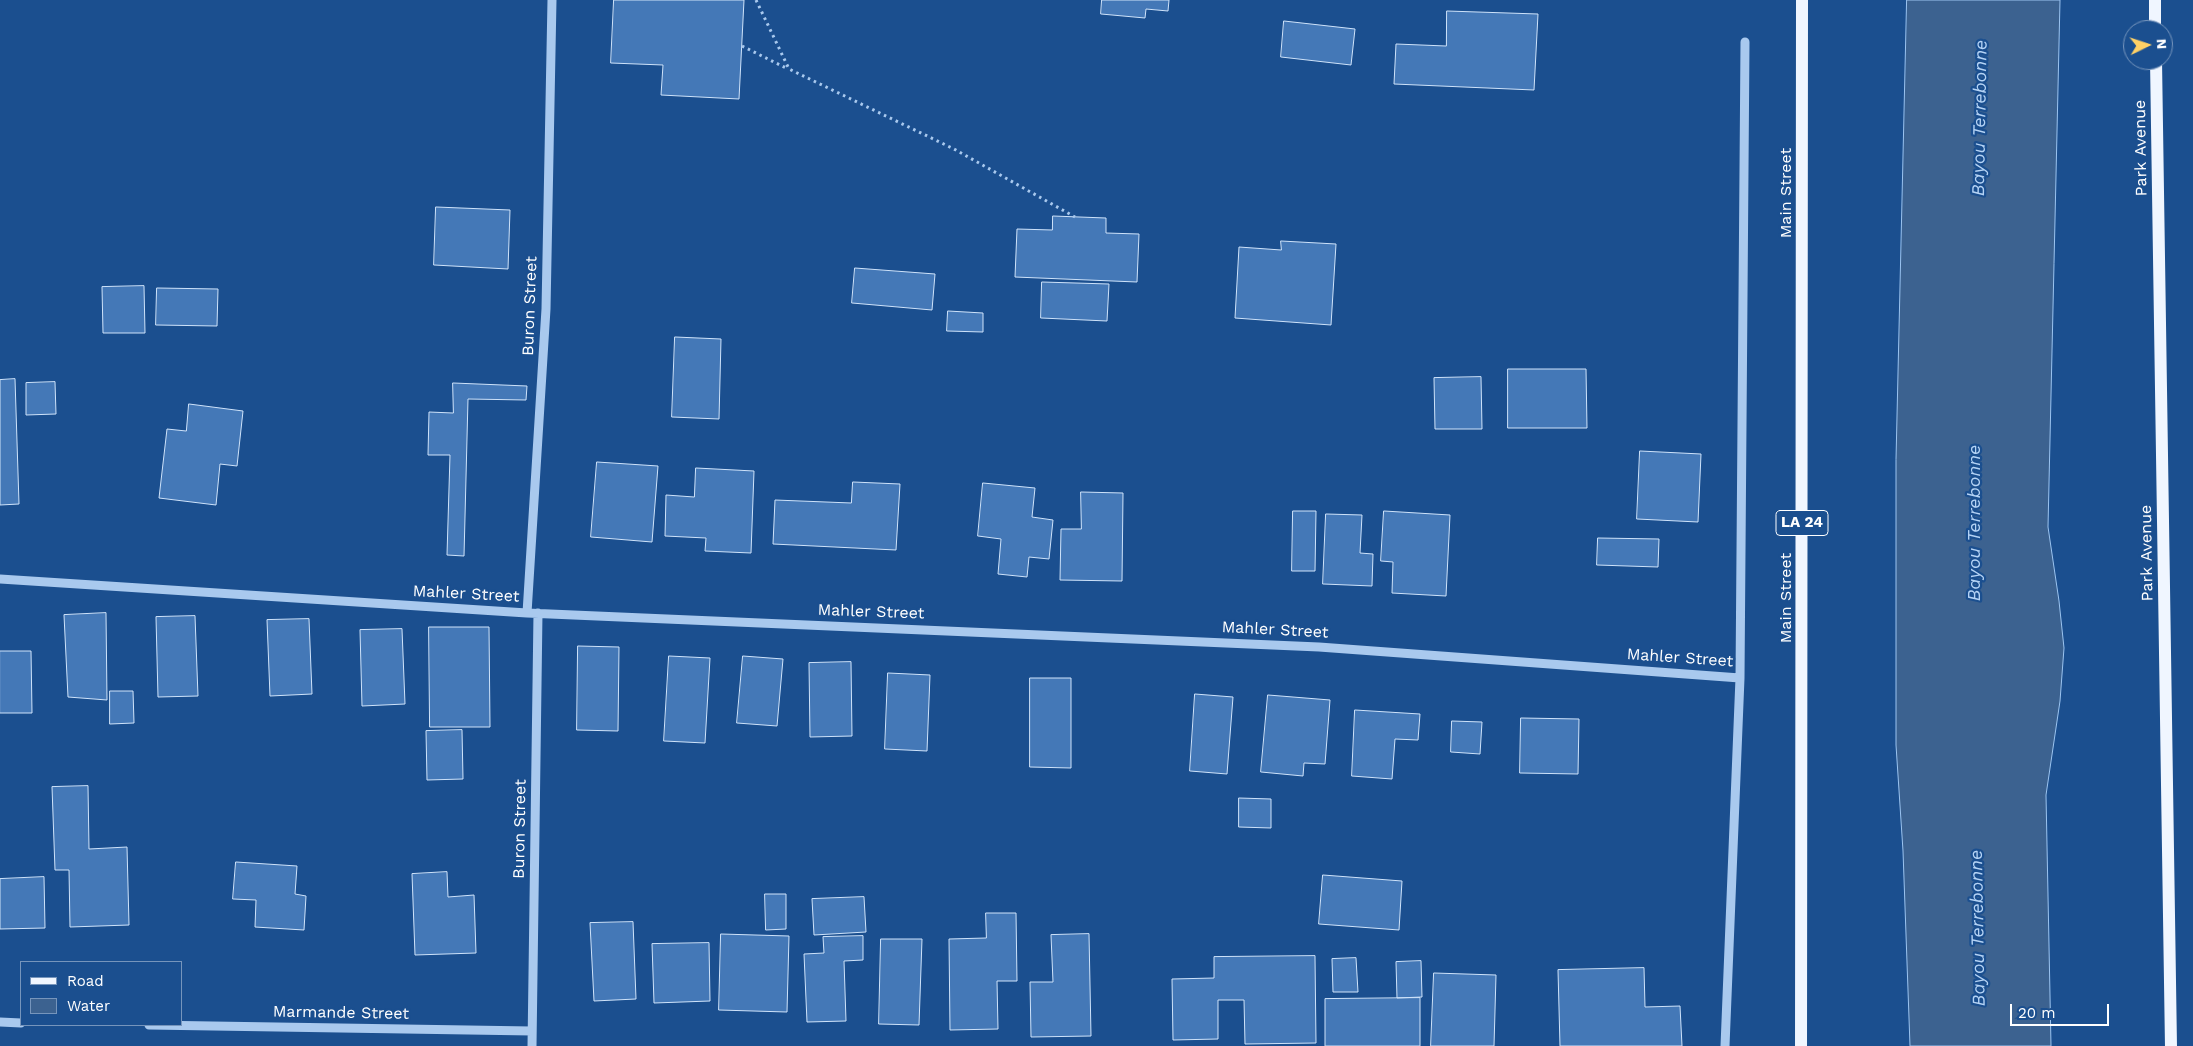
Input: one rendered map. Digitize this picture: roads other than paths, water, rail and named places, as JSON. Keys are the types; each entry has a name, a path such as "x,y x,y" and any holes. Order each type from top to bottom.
{"main road":[{"name":"Main Street","path":"1801,1046 1802,0"},
{"path":"2155,0 2155,20"},
{"name":"Park Avenue","path":"2156,70 2171,1046"}],"street":[{"name":"Buron Street","path":"527,613 546,309 552,0"},
{"path":"1725,1046 1740,678 1745,42"},
{"name":"Mahler Street","path":"0,579 527,613 1319,646 1740,678"},
{"name":"Buron Street","path":"532,1046 538,613"},
{"path":"0,1022 20,1023"},
{"name":"Marmande Street","path":"182,1026 532,1031"}],"water":[{"name":"Bayou Terrebonne","path":"1907,0 2060,0 2048,527 2064,648 2060,701 2046,795 2051,1046 1910,1046 1903,851 1896,745 1896,460"}]}
